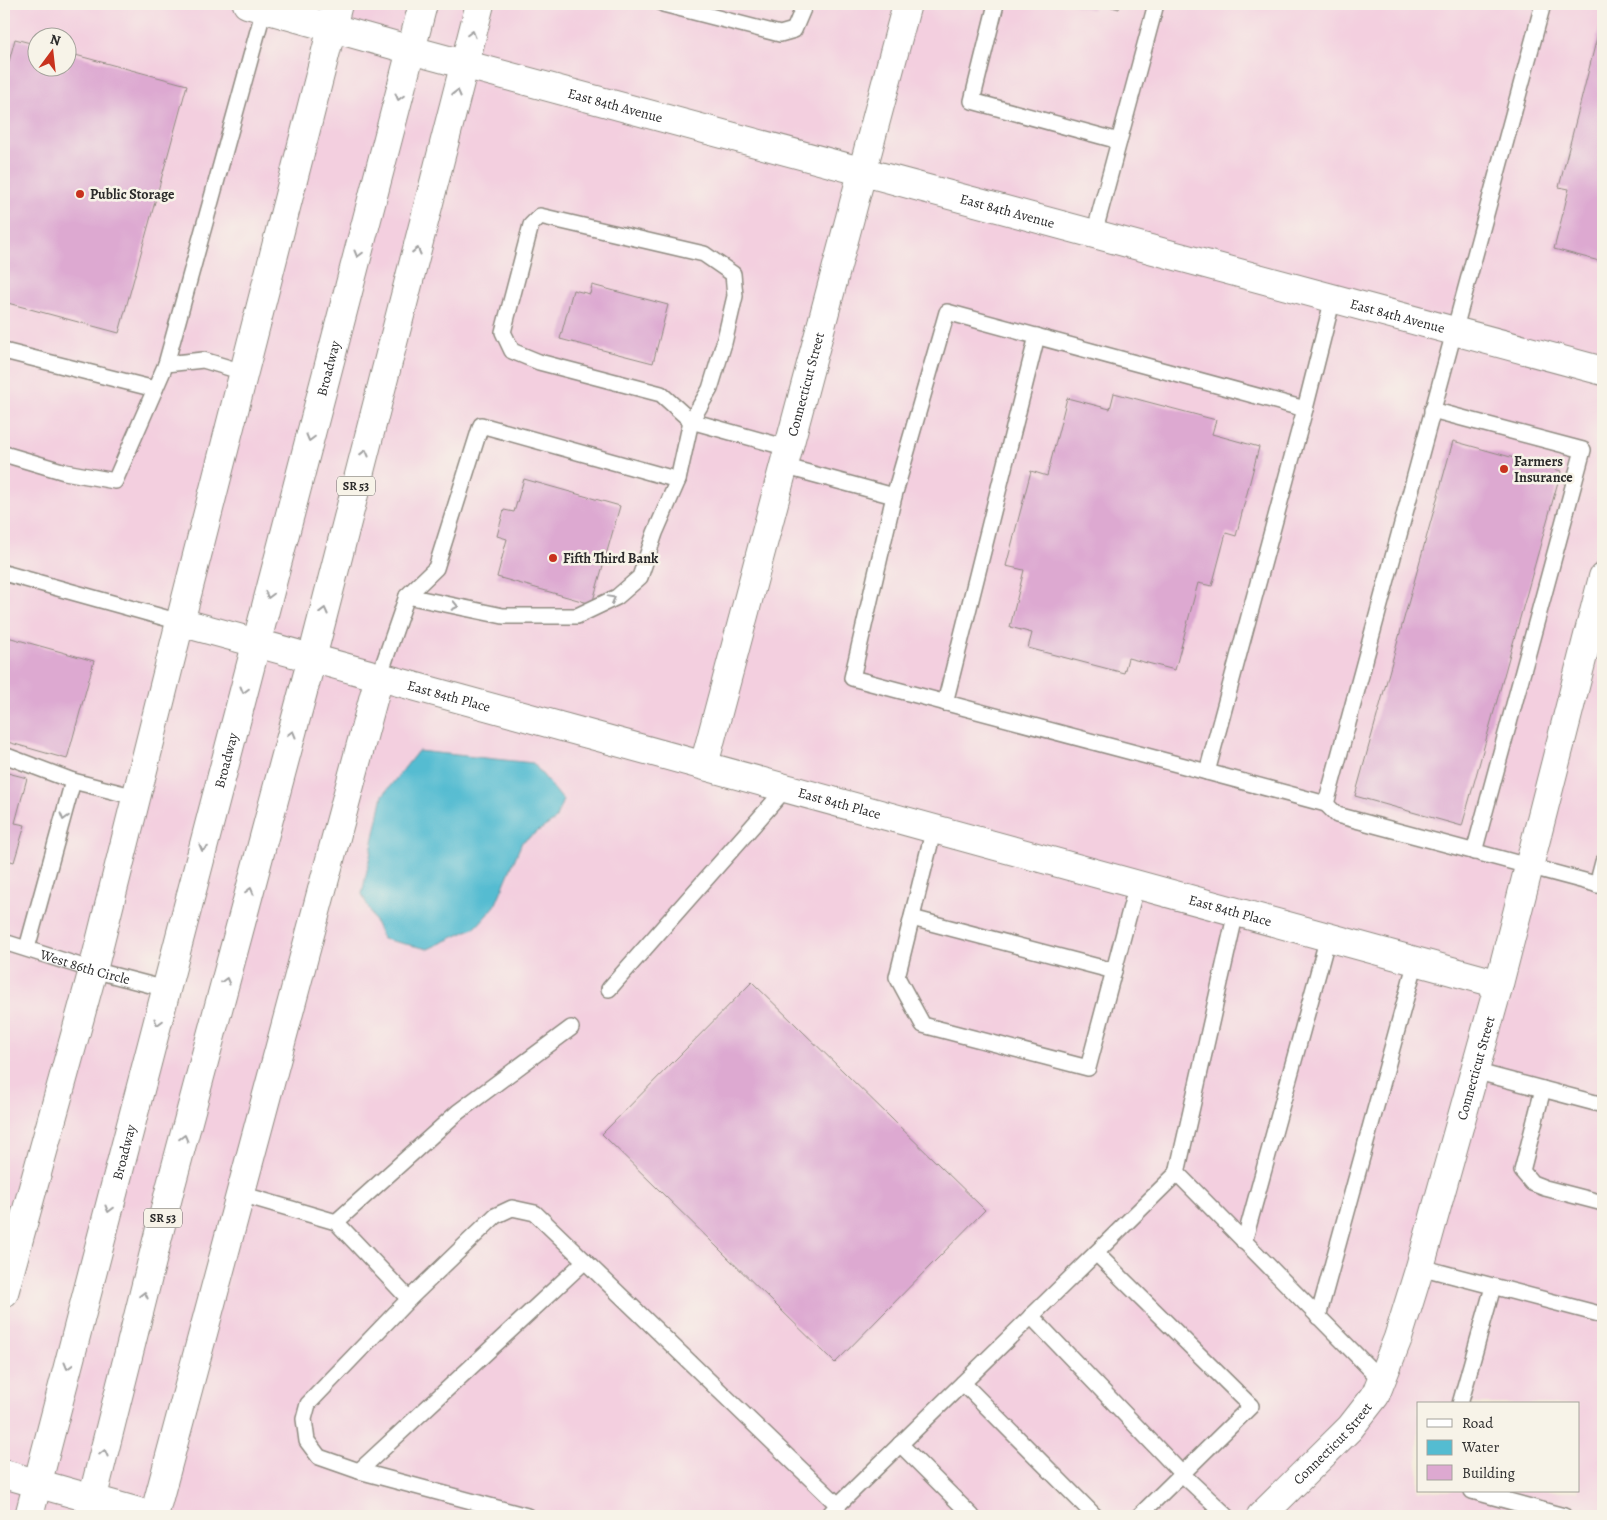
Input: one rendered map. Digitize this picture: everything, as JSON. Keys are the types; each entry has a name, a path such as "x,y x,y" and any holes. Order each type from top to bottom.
{"street":[{"name":"Broadway","path":"29,1516 423,4"},
{"name":"SR 53","path":"90,1508 171,1185 312,658 480,4"},
{"name":"Connecticut Street","path":"704,764 907,4"},
{"name":"East 84th Avenue","path":"255,6 335,16 411,50 1603,371"},
{"path":"4,1293 12,1224 93,970 243,372 335,16"},
{"name":"Connecticut Street","path":"1261,1516 1350,1428 1374,1396 1398,1338 1420,1267 1499,984 1603,577"},
{"name":"East 84th Place","path":"180,622 704,764 1499,984"},
{"path":"4,1474 37,1484 90,1508 154,1516 379,676"}],"lane":[{"path":"663,4 780,34 794,30 805,4"},
{"path":"996,4 972,101 1119,141"},
{"path":"1094,234 1156,4"},
{"path":"1326,804 1543,4"},
{"path":"4,454 65,472 115,481 166,364 255,6"},
{"path":"407,596 503,616 577,616 617,597 640,577 678,480 691,422 710,389 724,343 735,296 733,274 704,254 540,216 531,225 503,332 512,351 539,362 661,394 691,422 894,496"},
{"path":"1207,772 1333,298"},
{"path":"1305,409 947,312 894,496 852,678 1326,804 1337,815 1600,886 1603,862"},
{"path":"945,703 1037,336"},
{"path":"4,351 155,389"},
{"path":"166,364 203,360 243,372"},
{"path":"1432,410 1583,450 1474,852"},
{"path":"379,676 407,596 436,568 481,425 678,480"},
{"path":"4,573 180,622"},
{"path":"4,755 73,782 136,797"},
{"path":"27,948 73,782"},
{"path":"610,989 786,787"},
{"path":"934,828 897,977 923,1025 1088,1068 1137,884"},
{"path":"527,1516 359,1471 319,1457 307,1441 304,1419 308,1404 409,1299 495,1216 512,1208 535,1213 586,1261 833,1510 1176,1174 1236,912"},
{"path":"912,918 1114,971"},
{"path":"1244,1242 1328,937"},
{"name":"West 86th Circle","path":"4,942 93,970 166,990"},
{"path":"1318,1317 1416,961"},
{"path":"336,1222 458,1112 570,1028"},
{"path":"1474,1071 1603,1105"},
{"path":"1543,1089 1522,1171 1532,1183 1603,1203"},
{"path":"1176,1174 1381,1380"},
{"path":"241,1194 336,1222 409,1299"},
{"path":"1096,1253 1251,1406 1139,1516"},
{"path":"359,1471 586,1261"},
{"path":"1420,1267 1603,1315"},
{"path":"1461,1402 1493,1287"},
{"path":"1031,1316 1182,1474 1227,1516"},
{"path":"963,1383 1095,1516"},
{"path":"900,1444 972,1516"},
{"path":"1476,1492 1564,1516"}],"shaded area":[{"path":"4,4 1603,4 1603,1516 4,1516"}],"water":[{"path":"418,751 533,763 563,800 555,820 522,842 495,906 476,927 428,949 383,939 362,894 383,795"}],"building":[{"path":"1072,4 1095,4 1093,10"},
{"path":"1101,4 1120,4 1119,9"},
{"path":"1603,14 1603,262 1554,249 1569,189 1559,187"},
{"name":"Public Storage","path":"15,39 28,42 28,78 78,78 78,56 187,85 119,333 4,302 4,80"},
{"path":"592,285 668,305 653,363 560,339 573,290 590,294"},
{"path":"1114,393 1216,420 1212,434 1259,447 1236,536 1226,533 1212,586 1198,583 1175,670 1128,658 1124,673 1028,648 1032,633 1010,627 1024,570 1006,566 1031,471 1047,476 1067,398 1110,409"},
{"path":"1453,441 1561,471 1462,826 1355,796"},
{"name":"Fifth Third Bank","path":"524,479 620,506 592,604 497,577 507,539 497,536 504,510 514,512"},
{"path":"4,636 94,661 67,759 4,741"},
{"path":"4,772 27,778 15,823 25,825 14,862 4,859"},
{"path":"752,982 985,1210 835,1363 602,1134"}],"place":[{"name":"Public Storage","path":"80,194"},
{"name":"Farmers Insurance","path":"1504,469"},
{"name":"Fifth Third Bank","path":"553,558"}]}
